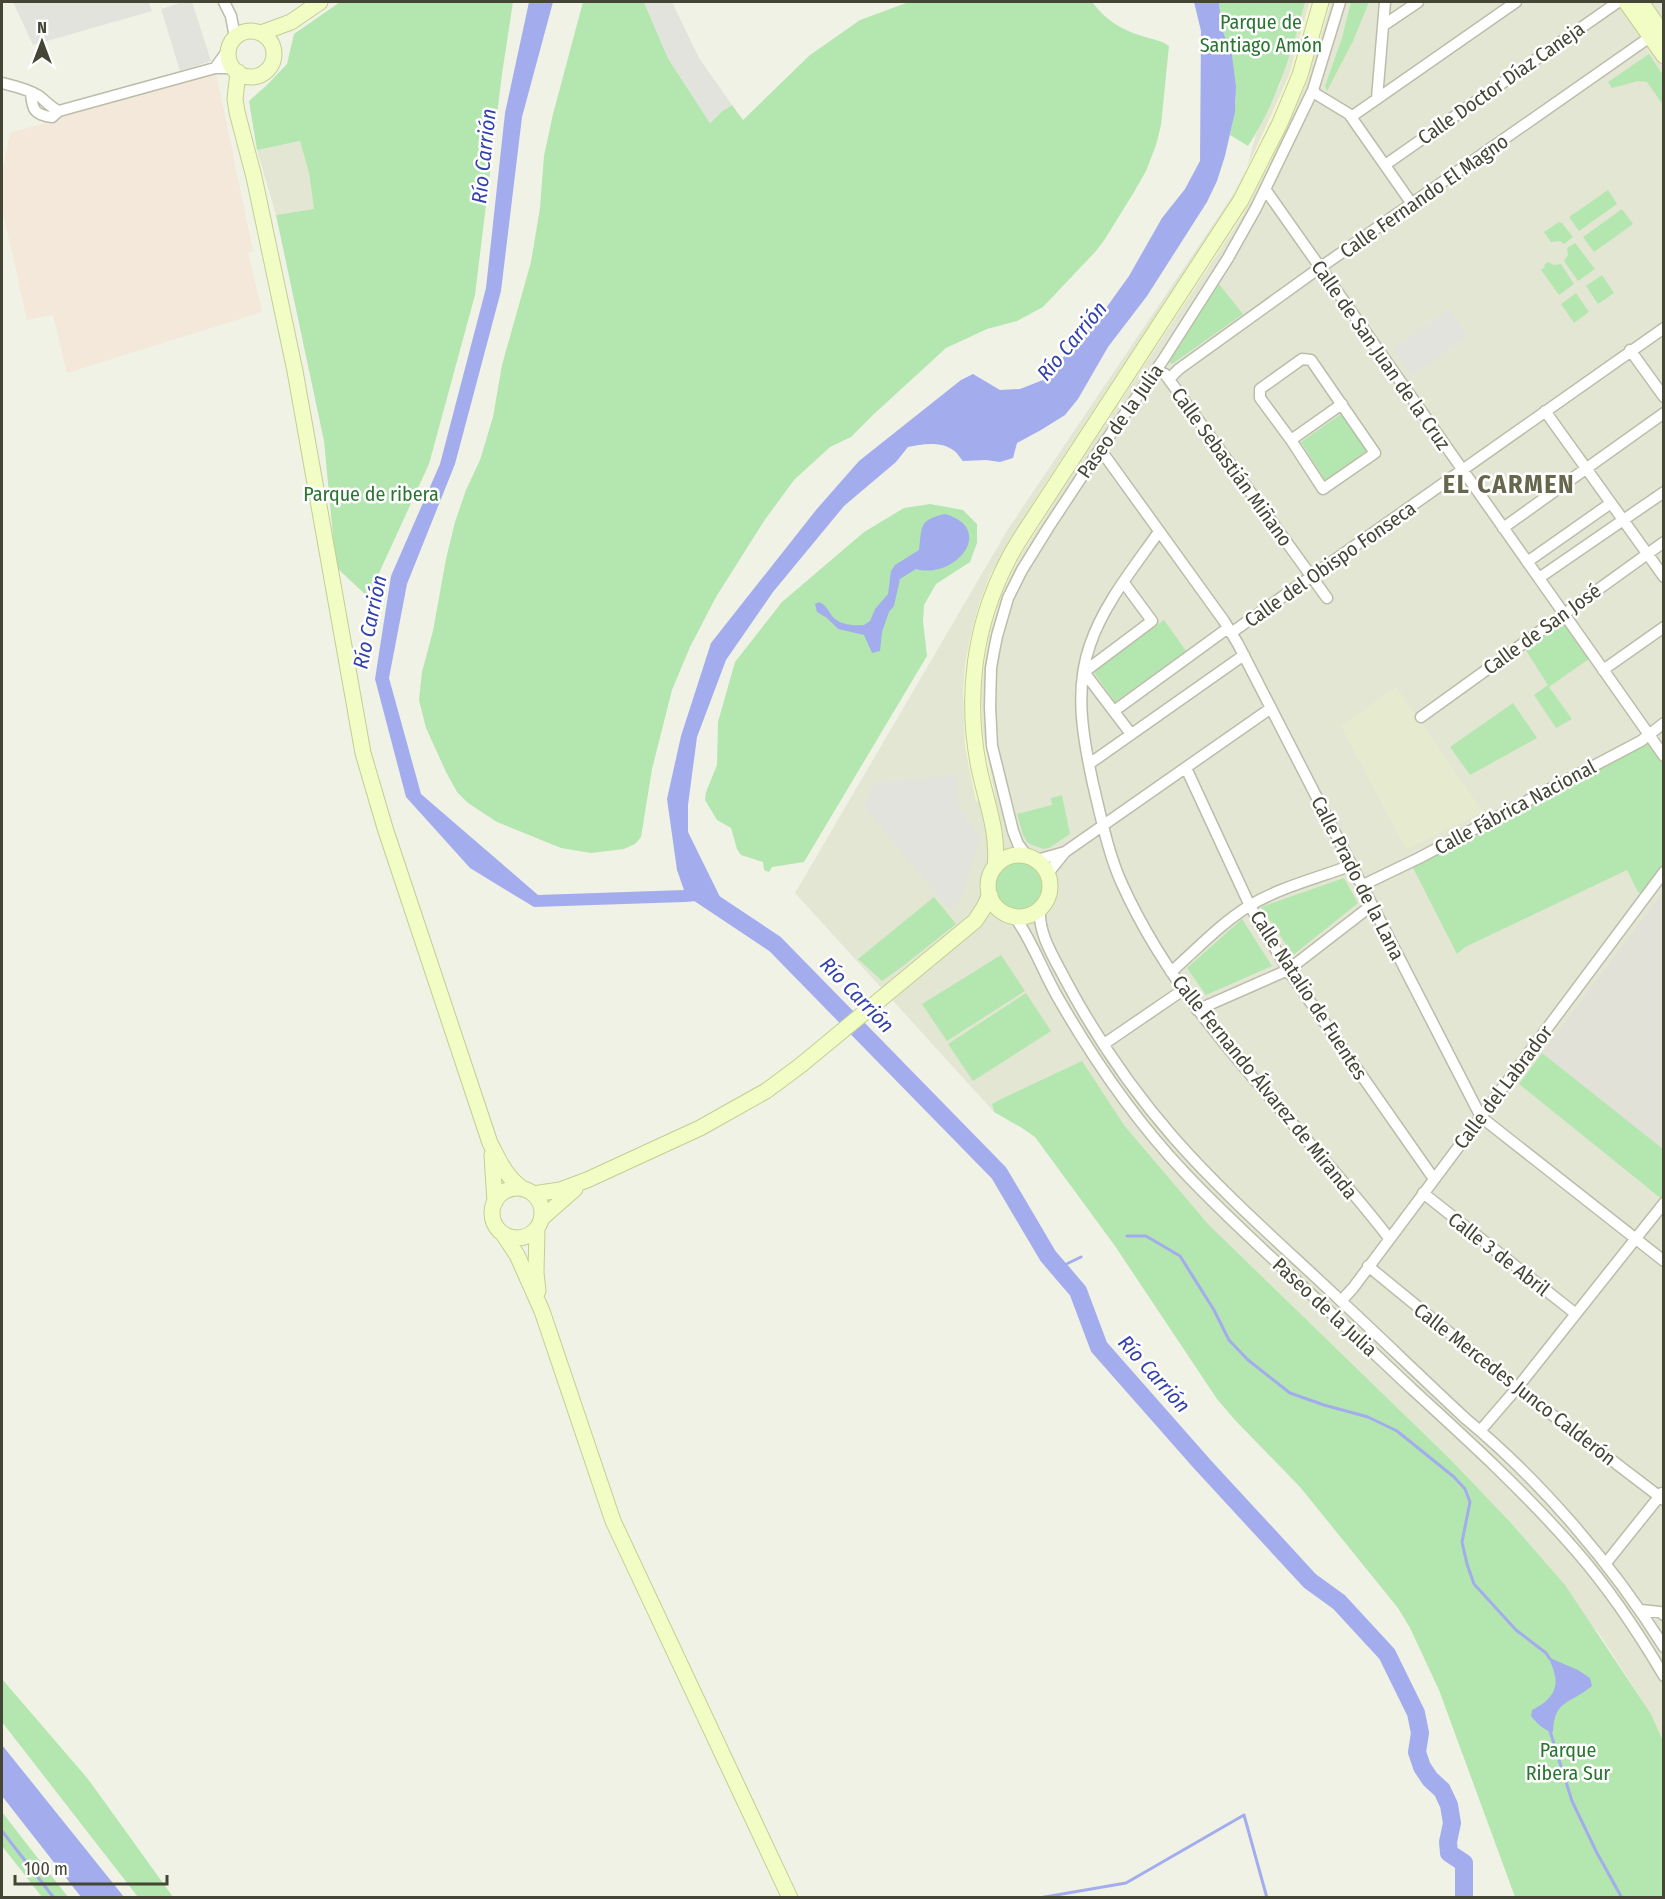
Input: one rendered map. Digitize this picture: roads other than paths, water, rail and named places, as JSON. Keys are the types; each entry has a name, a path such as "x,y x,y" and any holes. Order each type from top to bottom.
{"main road":[{"path":"261,33 273,47 274,54 270,67 259,75 241,72 228,57 232,44 248,31 261,33 291,22 320,2"},
{"name":"Paseo de la Julia","path":"995,867 996,837 979,766 972,700 977,646 993,592 1007,561 1028,527 1245,192 1280,123 1300,75 1321,2"},
{"path":"1626,2 1657,36"},
{"path":"1641,2 1664,56"},
{"path":"273,47 291,22"},
{"path":"241,72 235,99 295,371 363,753 385,828 490,1143 511,1180 528,1192 541,1206 536,1273 542,1311"},
{"name":"Paseo de la Julia","path":"996,837 1003,849 1011,856"},
{"path":"975,921 1007,914 1028,916 1045,904 1051,885 1048,873 1032,858 1011,856 1003,859 995,867 990,877 988,886 994,904 1007,914"},
{"path":"495,1202 507,1191 560,1190 587,1180 700,1128 766,1091 801,1065 975,921 990,895"},
{"path":"490,1143 495,1202 492,1213 493,1221 517,1255 542,1311 613,1521 790,1898"},
{"path":"503,1234 510,1237 525,1237 567,1195 587,1180"}],"street":[{"path":"215,68 232,44 231,16 224,2"},
{"name":"Paseo de la Julia","path":"1032,858 1018,844 1013,831 992,746 991,668 1008,598 1022,570 1100,449 1159,365 1228,258 1265,189 1313,90 1340,2"},
{"path":"1377,99 1385,2"},
{"path":"1384,25 1418,2"},
{"path":"1351,117 1516,2"},
{"name":"Calle Doctor Díaz Caneja","path":"1385,165 1618,2"},
{"name":"Calle Fernando El Magno","path":"1169,379 1179,369 1321,267 1657,36"},
{"path":"2,83 38,95 59,111 215,68 241,72"},
{"path":"1313,90 1349,114 1412,204"},
{"name":"Calle de San Juan de la Cruz","path":"1265,189 1664,756"},
{"name":"Calle del Obispo Fonseca","path":"1114,711 1311,576 1664,327"},
{"path":"1630,350 1664,398"},
{"path":"1302,359 1311,360 1342,404 1375,453 1323,489 1260,398 1260,389 1302,359"},
{"name":"Calle Sebastián Miñano","path":"1159,365 1327,598"},
{"path":"1291,440 1342,404"},
{"path":"1545,411 1664,577"},
{"path":"1503,528 1664,413"},
{"name":"Calle Prado de la Lana","path":"1100,449 1230,631 1481,1117 1664,1261"},
{"path":"1539,578 1664,492"},
{"path":"1527,562 1611,503"},
{"name":"Calle Fernando Álvarez de Miranda","path":"1158,533 1124,583 1090,644 1081,690 1089,764 1103,825 1121,882 1145,929 1197,1010 1389,1238"},
{"name":"Calle de San José","path":"1421,717 1664,542"},
{"path":"1124,583 1152,621 1084,672 1131,735"},
{"path":"1603,670 1664,627"},
{"path":"1089,764 1244,656"},
{"path":"1048,873 1065,852 1270,708"},
{"name":"Calle Fábrica Nacional","path":"1363,885 1649,736 1664,723"},
{"name":"Calle Natalio de Fuentes","path":"1186,768 1250,906 1288,970 1434,1179"},
{"path":"1032,858 1065,852"},
{"path":"1171,972 1219,929 1250,906 1274,893 1352,866"},
{"name":"Calle del Labrador","path":"1341,1301 1664,872"},
{"path":"1197,1010 1288,970 1372,905"},
{"name":"Paseo de la Julia","path":"1040,909 1040,926 1074,995 1140,1096 1175,1139 1238,1204 1480,1431 1550,1500 1605,1563 1664,1647"},
{"name":"Paseo de la Julia","path":"1007,914 1024,931 1055,994 1140,1122 1185,1173 1270,1256 1496,1467 1540,1512 1605,1586 1664,1676"},
{"path":"1104,1044 1183,990"},
{"name":"Calle 3 de Abril","path":"1423,1193 1576,1314"},
{"path":"1480,1431 1664,1203"},
{"name":"Calle Mercedes Junco Calderón","path":"1368,1266 1517,1388 1662,1496"},
{"path":"1605,1563 1662,1496"},
{"path":"1640,1610 1660,1612 1664,1615"}],"water":[{"path":"529,2 553,2 522,117 501,291 455,464 407,584 389,678 421,794 538,895 684,890 677,870 667,799 681,736 711,643 816,510 859,461 961,380 973,374 1000,390 1020,389 1043,380 1101,315 1129,276 1162,218 1185,189 1200,161 1201,31 1194,2 1219,2 1222,29 1232,55 1236,87 1235,112 1217,181 1207,202 1147,296 1108,347 1078,399 1065,415 1017,443 1013,458 1000,462 963,461 948,447 937,444 908,447 896,462 844,506 773,592 726,660 697,737 688,805 688,832 721,899 534,907 470,868 406,797 375,679 391,576 440,464 486,288 505,113"},
{"path":"945,514 960,521 968,530 969,541 965,551 944,567 931,570 916,569 900,579 894,606 889,612 882,632 880,651 872,653 864,635 838,629 817,612 815,604 819,602 835,619 843,623 864,625 870,621 875,609 888,594 891,571 895,565 919,550 923,525 930,519"},
{"path":"1550,1658 1590,1678 1592,1686 1560,1708 1554,1721 1553,1732 1538,1724 1531,1716 1532,1710 1548,1699 1554,1690 1554,1670"},
{"path":"2,1745 124,1897 81,1897 2,1796"}],"waterway":[{"name":"Río Carrión","path":"696,883 700,894 775,944 999,1173 1048,1256 1078,1291 1099,1347 1310,1581 1339,1602 1387,1654 1416,1713 1420,1733 1417,1752 1422,1767 1430,1779 1442,1790 1449,1805 1452,1823 1448,1842 1449,1853 1464,1863 1464,1898"},
{"path":"1127,1236 1146,1236 1180,1256 1214,1310 1229,1340 1248,1360 1290,1393 1368,1417 1397,1431 1454,1477 1465,1489 1470,1502 1462,1542 1474,1584 1516,1630 1546,1653 1550,1659"},
{"path":"1058,1268 1081,1257"},
{"path":"1550,1731 1572,1801 1622,1898"},
{"path":"1039,1898 1126,1883 1244,1815 1267,1898"},
{"path":"2,1831 54,1898"}],"district":[{"name":"EL CARMEN","path":"1509,484"}],"park label":[{"name":"Parque de Santiago Amón","path":"1261,34"},
{"name":"Parque de ribera","path":"371,494"},
{"name":"Parque Ribera Sur","path":"1568,1762"}]}
